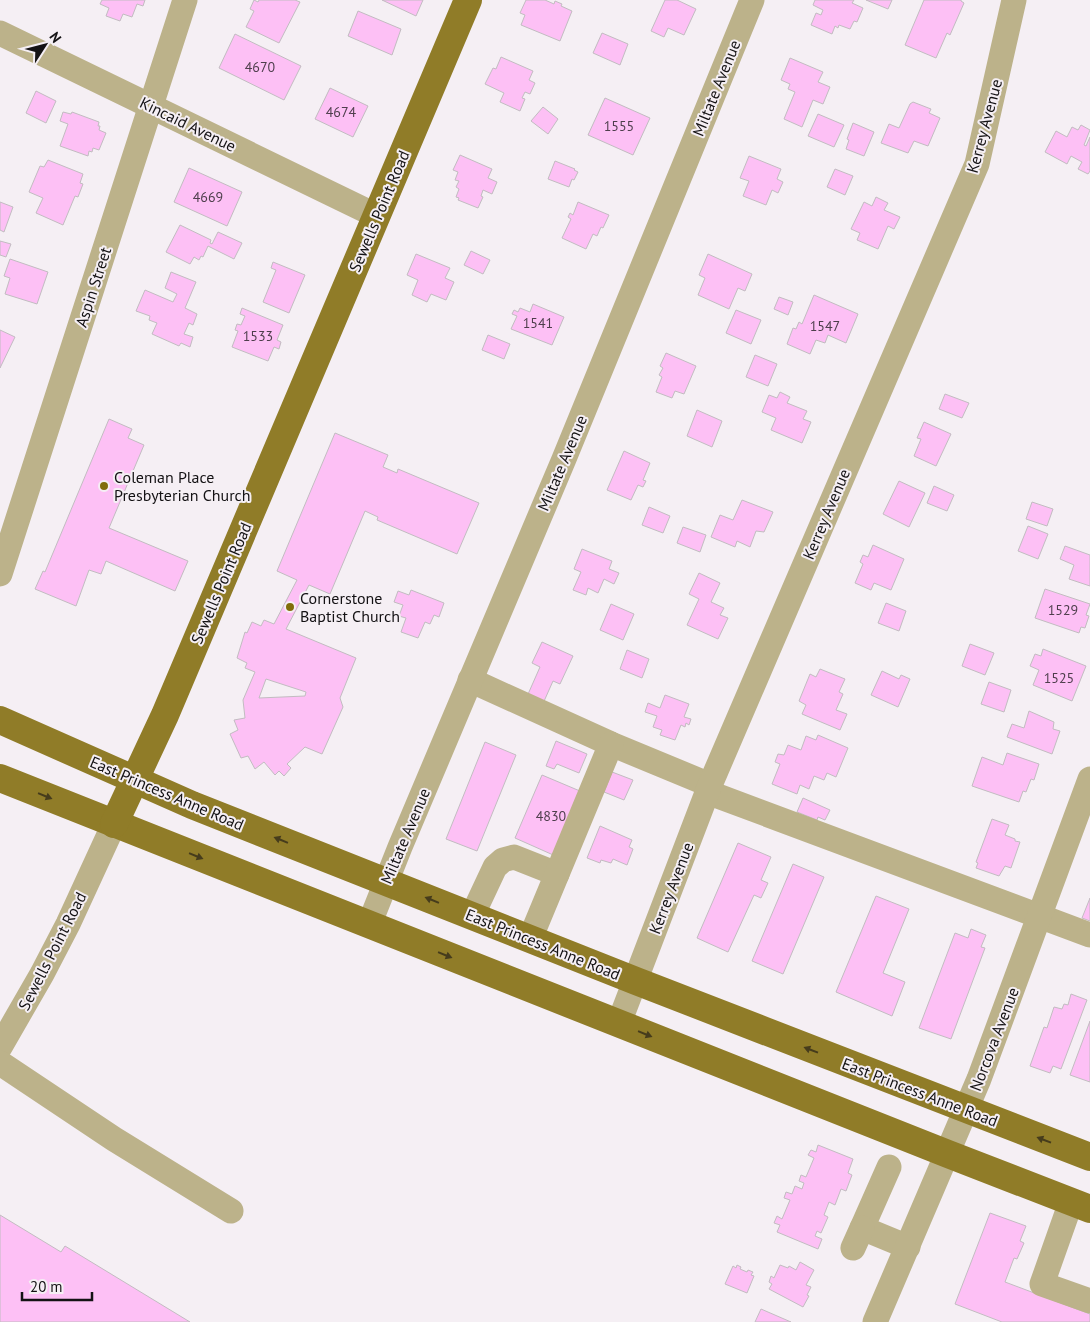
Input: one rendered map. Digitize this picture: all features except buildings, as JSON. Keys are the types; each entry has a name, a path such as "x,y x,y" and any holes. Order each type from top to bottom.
{"main road":[{"name":"Sewells Point Road","path":"114,824 165,716 468,0"},
{"name":"East Princess Anne Road","path":"0,720 192,805 636,981 1090,1157"},
{"path":"0,778 1080,1205"}],"street":[{"name":"Aspin Street","path":"0,574 185,0"},
{"name":"Miltate Avenue","path":"369,925 752,0"},
{"name":"Kerrey Avenue","path":"619,1024 709,788 977,164 1014,0"},
{"name":"Kincaid Avenue","path":"0,33 377,216"},
{"path":"470,680 709,788 1090,935"},
{"path":"530,939 612,744"},
{"name":"Norcova Avenue","path":"875,1322 981,1075 1090,779"},
{"name":"Sewells Point Road","path":"0,1047 55,949 114,824"},
{"path":"472,916 496,867 503,860 514,856 557,874"},
{"path":"0,1063 114,1139 231,1211"},
{"path":"889,1167 858,1238 908,1247"},
{"path":"1080,1205 1042,1284 1090,1301"}],"place":[{"name":"Coleman Place Presbyterian Church","path":"104,486"},
{"name":"Cornerstone Baptist Church","path":"290,607"}]}
